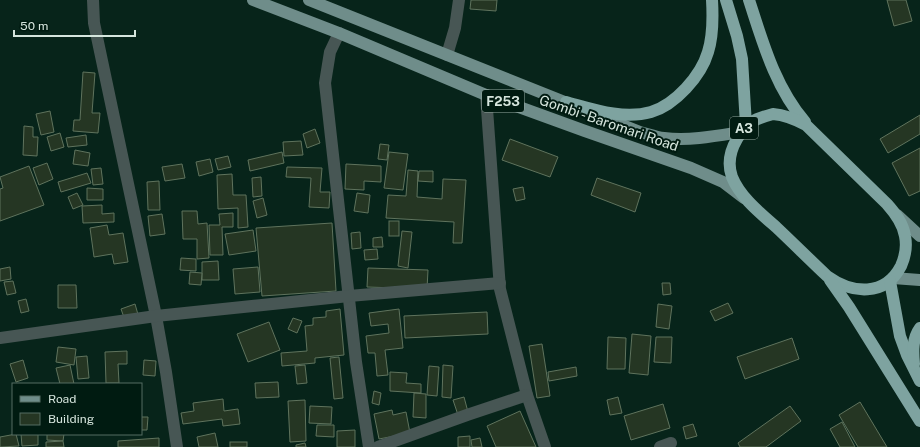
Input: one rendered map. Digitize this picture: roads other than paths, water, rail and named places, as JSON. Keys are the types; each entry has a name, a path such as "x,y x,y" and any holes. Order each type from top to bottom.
{"highway":[{"path":"566,102 619,114 651,112 666,105 681,93 692,81 708,52 713,16 712,0"},
{"name":"A3","path":"726,0 742,59 744,128"},
{"name":"A3","path":"749,0 766,53 777,79 798,114 814,132"},
{"name":"A3","path":"778,114 795,119 806,125 814,132 896,214 905,235 906,249 904,260 892,279 883,286 859,290 847,288 827,276 750,203 733,178 729,158 732,147 744,128 758,118 778,114"},
{"name":"A3","path":"827,276 849,307 920,421"},
{"path":"892,279 900,336 906,355 917,376"},
{"path":"917,376 913,354 914,342 920,328"}],"main road":[{"name":"Gombi - Baromari Road","path":"253,0 339,33 486,95 691,168 723,182 750,203"},
{"name":"Gombi - Baromari Road","path":"308,0 640,132 664,138 684,139 704,138 744,128"},
{"path":"896,214 920,236"},
{"path":"892,279 920,280"}],"street":[{"path":"93,0 94,23 156,316 177,447"},
{"path":"447,54 455,28 459,0"},
{"path":"339,33 330,52 325,83 356,362 369,447"},
{"path":"486,95 500,283 527,395 545,447"},
{"path":"0,338 156,316 349,296 500,283"},
{"path":"378,447 527,395"}]}
